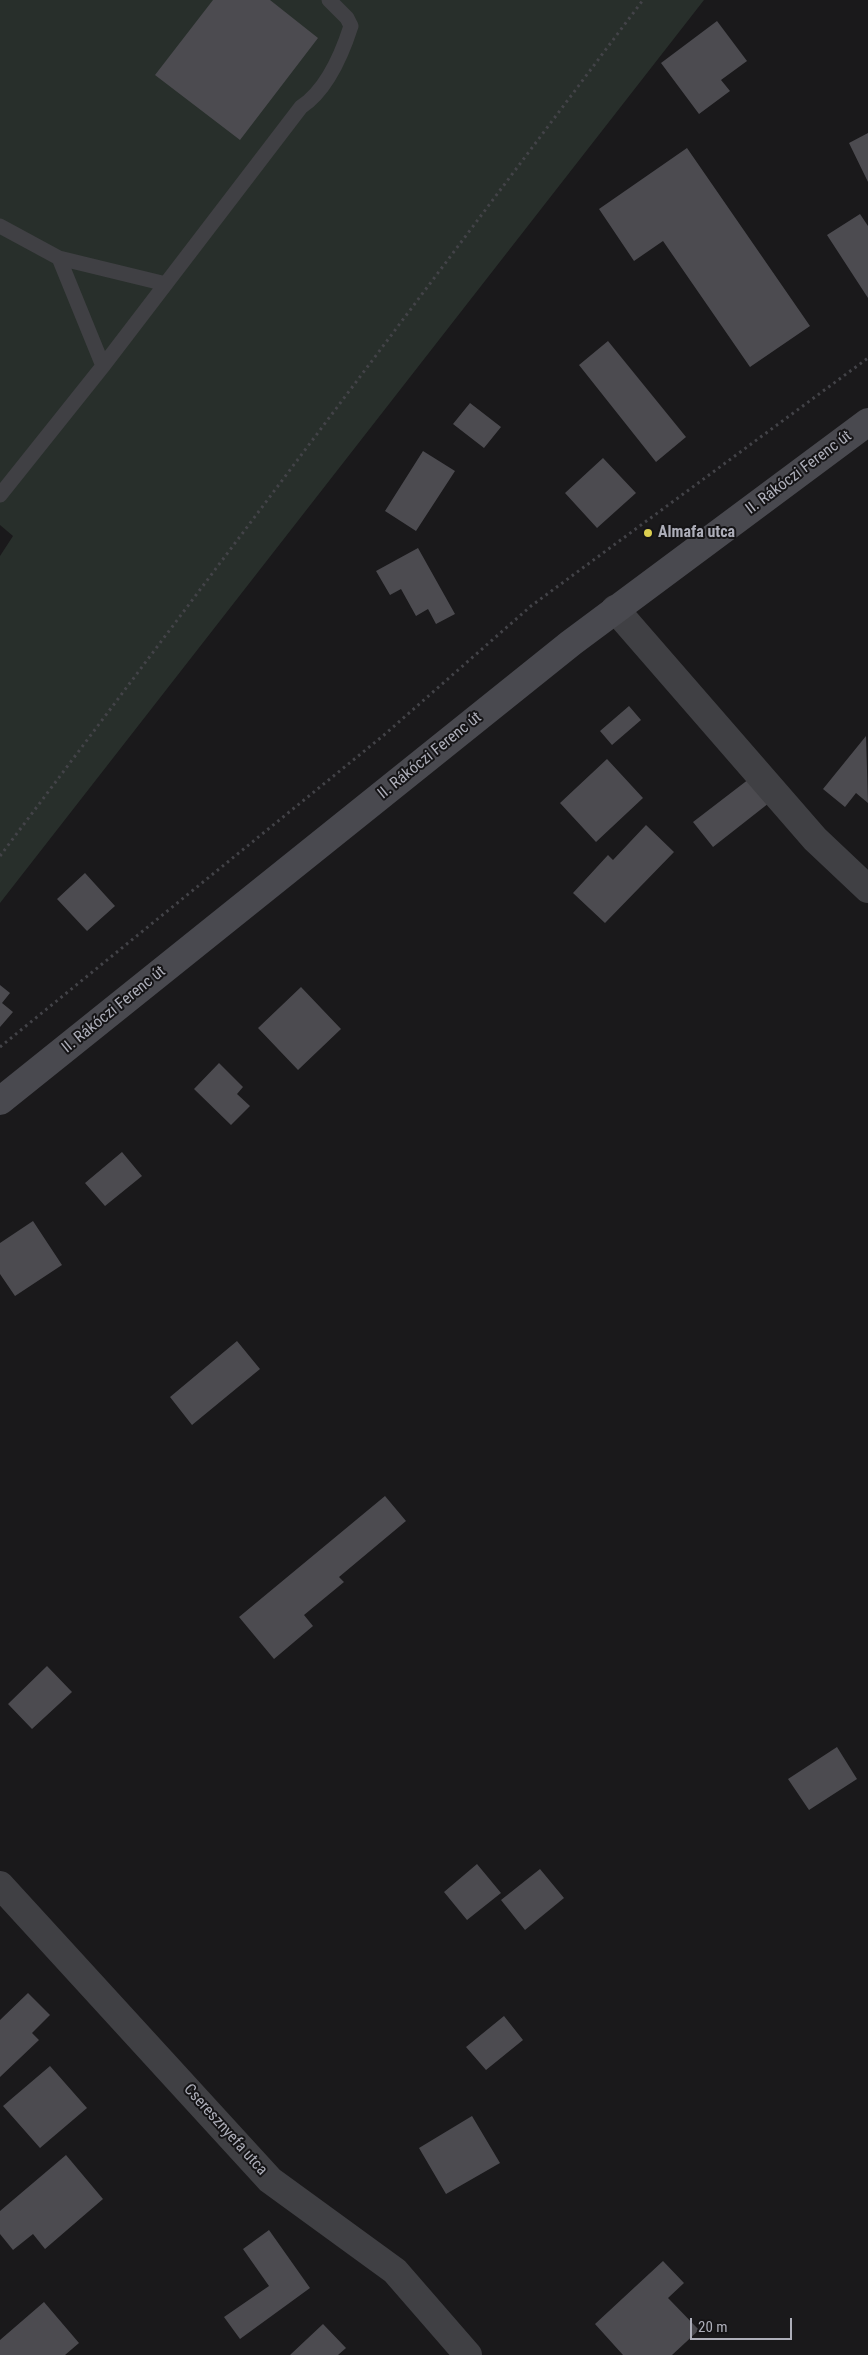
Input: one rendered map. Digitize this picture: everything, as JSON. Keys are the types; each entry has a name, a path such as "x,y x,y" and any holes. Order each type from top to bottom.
{"main road":[{"name":"II. Rákóczi Ferenc út","path":"0,1101 616,609 868,422"}],"street":[{"path":"616,609 815,838 868,889"},
{"name":"Cseresznyefa utca","path":"0,1885 270,2180 395,2271 468,2355"}],"lane":[{"path":"0,495 103,366 302,107 308,103 326,80 345,45 351,26 347,18 329,0"},
{"path":"0,226 59,258 166,284"},
{"path":"59,258 103,366"}],"path":[{"path":"0,856 644,0"},
{"path":"0,1047 384,736 531,606 868,358"}],"shaded area":[{"path":"0,0 704,0 0,903 0,556 13,536 0,525"}],"building":[{"path":"213,0 270,0 318,38 240,140 155,75"},
{"path":"717,21 747,61 721,80 730,91 699,114 661,63"},
{"path":"868,133 868,182 849,143"},
{"path":"687,148 810,326 750,367 663,241 634,261 599,209"},
{"path":"860,214 868,226 868,298 827,235"},
{"path":"608,341 686,437 656,462 579,365"},
{"path":"470,403 501,427 484,448 453,424"},
{"path":"423,451 455,471 416,531 385,511"},
{"path":"603,458 636,493 597,528 565,493"},
{"path":"418,548 455,614 436,624 428,609 416,616 401,589 390,595 376,571"},
{"path":"629,706 641,720 612,745 600,731"},
{"path":"866,736 868,803 856,793 845,807 823,789"},
{"path":"607,759 643,798 596,842 560,803"},
{"path":"749,779 769,803 713,847 693,822"},
{"path":"646,825 674,852 605,923 573,893 608,855 613,860"},
{"path":"85,873 115,906 87,931 57,899"},
{"path":"0,985 10,993 2,1003 13,1012 0,1027"},
{"path":"301,987 341,1029 298,1070 258,1028"},
{"path":"219,1063 243,1087 237,1094 250,1106 231,1125 194,1089"},
{"path":"122,1152 142,1176 105,1206 85,1183"},
{"path":"33,1221 62,1265 15,1296 0,1274 0,1243"},
{"path":"237,1341 260,1369 192,1425 170,1397"},
{"path":"385,1496 406,1521 339,1577 344,1582 304,1615 313,1626 274,1659 239,1617"},
{"path":"47,1666 72,1692 32,1729 8,1704"},
{"path":"837,1747 857,1779 809,1810 788,1779"},
{"path":"477,1864 501,1893 467,1920 444,1892"},
{"path":"540,1869 564,1898 525,1930 501,1900"},
{"path":"28,1993 50,2015 32,2033 39,2040 0,2077 0,2020"},
{"path":"504,2016 523,2040 486,2070 466,2047"},
{"path":"50,2066 87,2108 40,2148 3,2106"},
{"path":"472,2116 500,2163 446,2194 419,2148"},
{"path":"66,2155 103,2199 45,2249 33,2234 13,2250 0,2234 0,2211"},
{"path":"269,2230 310,2288 240,2339 224,2317 269,2286 243,2249"},
{"path":"663,2261 684,2283 668,2298 699,2330 672,2355 623,2355 595,2324"},
{"path":"44,2302 79,2343 65,2355 0,2355 0,2340"},
{"path":"323,2324 346,2348 338,2355 290,2355"}],"place":[{"name":"Almafa utca","path":"648,533"}]}
